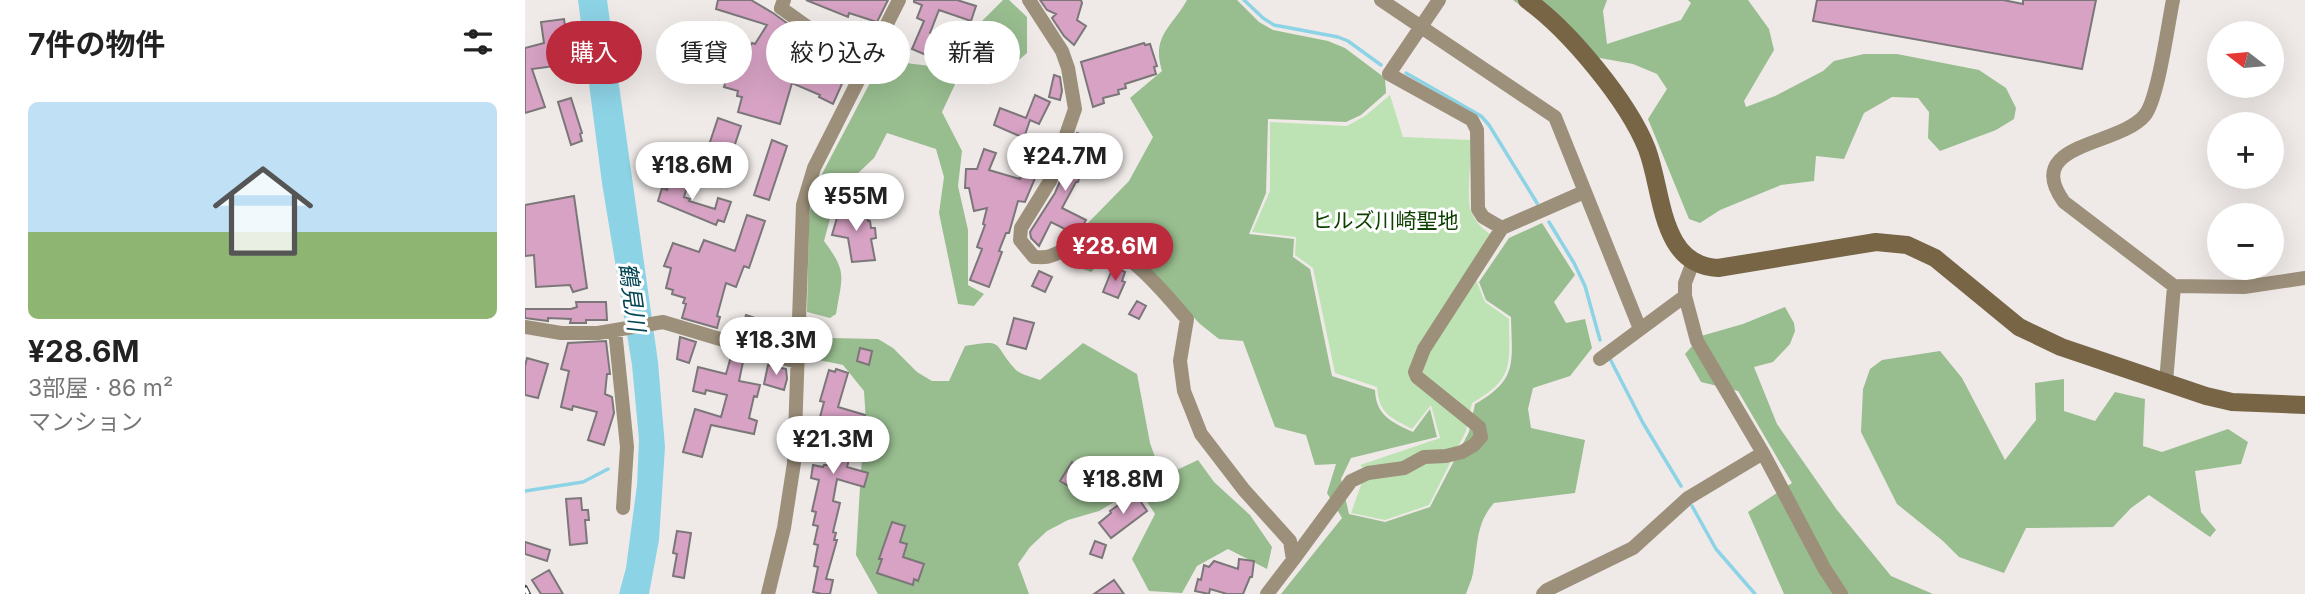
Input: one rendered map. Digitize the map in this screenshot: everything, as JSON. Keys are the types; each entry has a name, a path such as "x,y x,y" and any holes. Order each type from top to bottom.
{"street":[{"path":"784,0 781,9 799,21"},
{"path":"889,21 899,0"},
{"path":"1029,0 1062,51 1075,109 1050,181 1021,228 1020,240 1034,257 1049,257 1087,242 1106,247 1137,267 1187,319 1180,361 1184,391 1201,434 1244,490 1290,541 1293,559"},
{"path":"1381,0 1555,117 1640,329"},
{"path":"1439,0 1389,74 1472,120 1477,130 1478,209 1483,217 1502,228"},
{"path":"1527,0 1568,36 1629,113 1647,150 1675,242 1693,262 1705,267 1719,268 1876,242 1907,245 1935,258 2001,314 2030,333 2061,347 2232,402 2305,405"},
{"path":"2173,0 2155,89 2147,113 2133,127 2068,152 2058,161 2053,187 2064,202 2174,286 2244,287 2305,278"},
{"path":"768,594 790,499 794,463 801,219 814,168 857,84"},
{"path":"1268,594 1351,481 1368,473 1404,468 1424,457 1462,452 1481,437 1479,427 1417,377 1415,372 1424,349 1502,228 1584,192"},
{"path":"1693,262 1685,282 1685,296 1697,341 1841,594"},
{"path":"2166,382 2174,286"},
{"path":"1600,359 1685,296"},
{"path":"525,327 563,333 617,330 659,322 797,362"},
{"path":"617,330 627,447 623,508"},
{"path":"1543,594 1633,548 1688,498 1763,453"}],"green space":[{"path":"1003,0 1009,0 1027,17 1027,53 1020,59 1020,21 982,21"},
{"path":"1187,0 1237,0 1259,22 1273,30 1328,41 1345,48 1385,78 1386,93 1361,115 1346,122 1268,119 1266,193 1249,234 1294,239 1293,257 1310,269 1332,376 1375,390 1382,412 1392,421 1413,432 1430,409 1437,437 1351,458 1341,479 1349,514 1385,522 1430,507 1469,432 1475,404 1489,395 1506,378 1512,347 1511,317 1486,300 1479,282 1509,238 1542,223 1575,275 1554,302 1566,323 1585,319 1592,348 1570,376 1533,388 1528,409 1531,428 1585,440 1575,493 1494,503 1480,528 1472,576 1466,594 1281,594 1342,518 1327,493 1336,464 1315,465 1306,435 1275,427 1243,341 1219,339 1200,324 1166,288 1116,248 1091,272 1069,264 1088,223 1129,181 1153,137 1130,98 1162,71 1159,59 1161,40"},
{"path":"1513,0 1607,0 1603,11 1607,44 1681,20 1691,3 1688,0 1748,0 1769,29 1774,50 1744,101 1746,107 1775,96 1823,71 1834,61 1864,54 1897,54 1979,70 2006,88 2016,108 2014,119 1996,130 1940,151 1928,138 1929,112 1918,98 1892,97 1864,113 1844,159 1816,156 1814,181 1781,185 1720,210 1700,223 1689,219 1648,119 1667,89 1657,74 1633,64 1589,56"},
{"path":"910,64 924,65 924,84 955,84 942,112 962,151 958,186 968,230 968,285 984,294 974,306 958,304 939,213 944,177 936,149 887,133 874,158 837,193 824,241 840,268 836,314 830,318 807,312 809,219 813,191 869,84 910,84"},
{"name":"ヒルズ川崎聖地","path":"1390,95 1403,137 1472,140 1470,208 1478,223 1490,234 1471,268 1485,302 1509,319 1509,359 1503,378 1472,403 1466,431 1429,505 1385,520 1351,513 1366,471 1360,465 1440,438 1431,405 1412,429 1387,414 1380,403 1377,387 1335,373 1313,268 1295,255 1296,237 1252,232 1270,191 1270,122 1347,126 1365,116"},
{"path":"1785,307 1794,323 1795,331 1790,344 1773,362 1754,367 1777,424 1837,510 1891,576 1933,594 1784,594 1748,512 1792,483 1738,391 1701,382 1685,354 1701,336 1743,324"},
{"path":"831,338 878,339 893,348 917,372 932,381 949,381 965,346 993,344 1017,371 1040,380 1083,343 1137,374 1150,443 1162,477 1198,460 1214,482 1250,515 1272,547 1267,569 1228,549 1197,566 1182,593 1149,591 1132,559 1155,514 1138,488 1099,511 1068,520 1047,531 1030,547 1018,564 1029,594 878,594 856,555 866,422 864,391 843,365 819,360 817,354"},
{"path":"1940,351 1962,378 2005,460 2036,420 2035,383 2064,379 2064,411 2095,421 2115,392 2145,399 2143,446 2162,452 2228,429 2248,442 2241,464 2195,471 2201,512 2216,530 2210,537 2149,495 2131,508 2113,527 2026,528 2004,573 1959,557 1897,504 1861,432 1863,389 1870,369 1882,360"}],"water":[{"path":"578,0 607,0 610,21 581,21"},
{"name":"鶴見川","path":"589,84 619,84 658,362 665,447 659,540 649,594 619,594 626,568 637,485 639,440 632,365 602,183"}],"building":[{"path":"718,0 751,0 784,21 766,21 766,25 716,9"},
{"path":"806,0 888,0 878,21 849,13 848,17"},
{"path":"957,0 976,6 971,21 939,10 935,21 924,21 917,18 922,5 914,2"},
{"path":"1040,0 1081,0 1077,20 1086,26 1074,45 1052,18 1056,14 1047,10"},
{"path":"1817,0 2003,0 2023,4 2023,0 2096,0 2082,69 1813,21"},
{"path":"546,21 546,67 532,69 545,107 525,113 525,48 544,43 541,22"},
{"path":"924,21 924,54 912,49"},
{"path":"766,27 766,84 792,84 780,124 738,112 742,97 737,96 738,91 724,87 725,84 752,84 752,43 755,44"},
{"path":"1144,43 1150,44 1157,66 1154,67 1156,74 1125,84 1126,88 1118,90 1119,94 1103,98 1104,103 1093,107 1081,62"},
{"path":"1054,75 1060,77 1060,100 1049,97"},
{"path":"794,84 842,84 833,104 819,97 820,95"},
{"path":"1035,95 1050,102 1039,124 1030,120 1024,138 994,125 1000,108 1026,118"},
{"path":"571,98 582,141 571,145 558,102"},
{"path":"718,118 741,126 722,183 699,175"},
{"path":"1077,133 1098,140 1094,151 1088,149 1078,182 1062,208 1086,220 1078,234 1051,222 1039,246 1031,238 1030,232 1055,193 1072,153 1070,152"},
{"path":"772,140 787,146 769,200 754,195"},
{"path":"984,149 996,153 989,170 1020,179 1030,156 1040,159 1041,164 1025,202 1018,201 989,287 970,280 982,249 977,247 985,225 983,224 987,208 974,211 969,188 965,188 966,169 977,169"},
{"path":"671,176 690,178 684,197 690,199 689,201 715,209 718,198 731,202 724,222 718,220 716,225 658,201 662,188 667,190"},
{"path":"574,196 587,288 573,292 570,285 536,287 534,255 525,256 525,205"},
{"path":"866,207 871,228 875,228 876,238 871,239 875,260 852,262 848,238 832,235 839,211"},
{"path":"747,215 765,221 749,268 744,266 736,287 726,283 717,316 720,317 717,328 682,318 685,298 672,294 673,290 666,288 671,268 664,266 673,243 699,252 704,240 735,251"},
{"path":"1113,267 1125,272 1122,281 1125,282 1118,298 1103,292"},
{"path":"1039,271 1052,277 1045,292 1032,286"},
{"path":"1137,301 1146,306 1139,319 1129,314"},
{"path":"576,302 606,302 607,320 570,323 571,319 548,318 548,321 525,318 525,309 571,309 577,307"},
{"path":"746,315 764,321 762,342 745,336 748,327 743,326"},
{"path":"1014,318 1034,323 1026,349 1007,344"},
{"path":"680,337 696,342 689,363 677,359"},
{"path":"606,341 610,374 607,374 605,394 612,397 614,413 604,445 588,440 597,412 573,406 572,410 561,407 569,371 561,369 568,343"},
{"path":"860,348 872,351 869,365 857,361"},
{"path":"732,353 742,356 739,381 760,385 757,397 754,396 749,418 757,421 754,434 711,425 702,457 683,452 695,409 721,417 727,395 706,390 705,394 693,391 698,367 726,374"},
{"path":"527,358 548,364 538,398 525,395"},
{"path":"768,365 786,369 784,390 764,384"},
{"path":"836,369 848,373 838,407 865,415 860,430 857,429 847,467 868,473 864,487 837,479 833,501 840,503 833,532 836,533 834,540 837,540 826,579 833,580 830,594 822,594 813,592 818,567 814,566 818,545 814,544 818,526 813,525 816,512 812,511 819,480 811,478 813,465 830,465 841,424 820,417 824,402 820,401 829,370 835,372"},
{"path":"1072,462 1082,469 1070,487 1060,481"},
{"path":"1135,493 1147,511 1111,538 1099,523 1110,511"},
{"path":"581,498 582,510 588,510 589,520 585,520 587,543 570,545 566,499"},
{"path":"892,522 905,526 900,542 907,544 903,557 924,564 918,581 914,579 913,585 877,573"},
{"path":"677,531 691,533 684,578 673,576"},
{"path":"1095,541 1106,545 1102,558 1090,554"},
{"path":"525,542 550,550 547,561 525,554"},
{"path":"1239,559 1254,561 1252,577 1243,594 1227,594 1210,589 1209,594 1195,591 1204,565 1209,567 1214,561 1238,569"},
{"path":"549,570 563,594 541,594 532,580"},
{"path":"1114,580 1124,594 1094,594"}],"waterway":[{"path":"1244,0 1274,25 1338,37 1348,41 1381,65"},
{"path":"1406,73 1481,116 1537,203"},
{"path":"1549,222 1585,286 1600,340"},
{"path":"1609,357 1643,423 1681,486"},
{"path":"525,491 583,482 608,469"},
{"path":"1692,506 1716,549 1755,594"}],"railway":[{"path":"525,588 528,594"}]}
